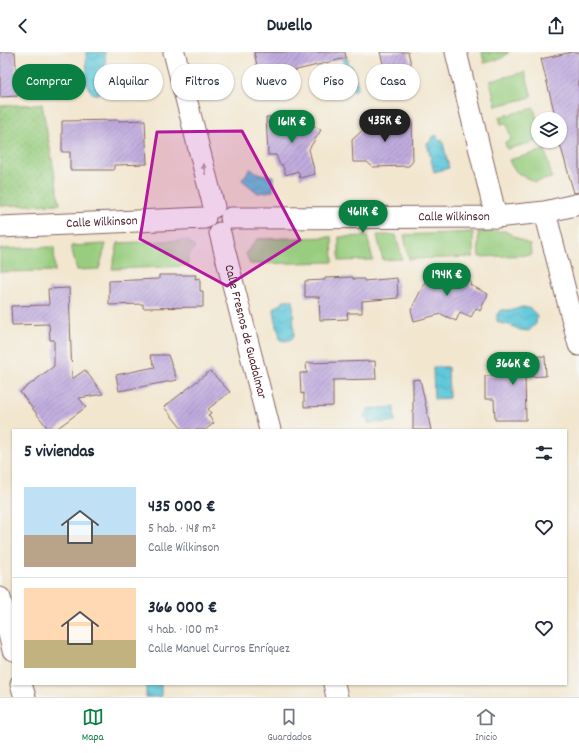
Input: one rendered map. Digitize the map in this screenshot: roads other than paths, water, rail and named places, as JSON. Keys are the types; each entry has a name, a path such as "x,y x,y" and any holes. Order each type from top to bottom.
{"street":[{"name":"Calle Fresnos de Guadalmar","path":"174,52 218,219 270,429"},
{"path":"456,52 496,217"},
{"name":"Calle Wilkinson","path":"0,226 218,219 496,217 546,212 579,204"},
{"path":"546,212 579,345"},
{"path":"0,598 12,646"},
{"path":"21,685 25,697"},
{"path":"334,685 337,697"}],"water":[{"path":"86,52 105,52 105,64 94,64 94,94 90,90 89,86 87,86"},
{"path":"343,58 348,59 348,64 343,63"},
{"path":"436,135 439,140 442,139 449,168 434,172 427,143 431,142 431,138"},
{"path":"250,169 260,174 273,176 273,191 258,193 242,180"},
{"path":"284,300 293,300 294,336 290,340 286,341 280,340 279,332 276,327 274,310 276,306 282,304"},
{"path":"522,307 531,309 537,316 536,324 529,331 520,330 497,321 497,314 501,310 513,310"},
{"path":"433,367 448,367 449,398 434,399"},
{"path":"394,407 395,422 368,423 368,419 365,418 364,415 368,409"},
{"path":"146,685 161,685 161,697 146,697"}]}
